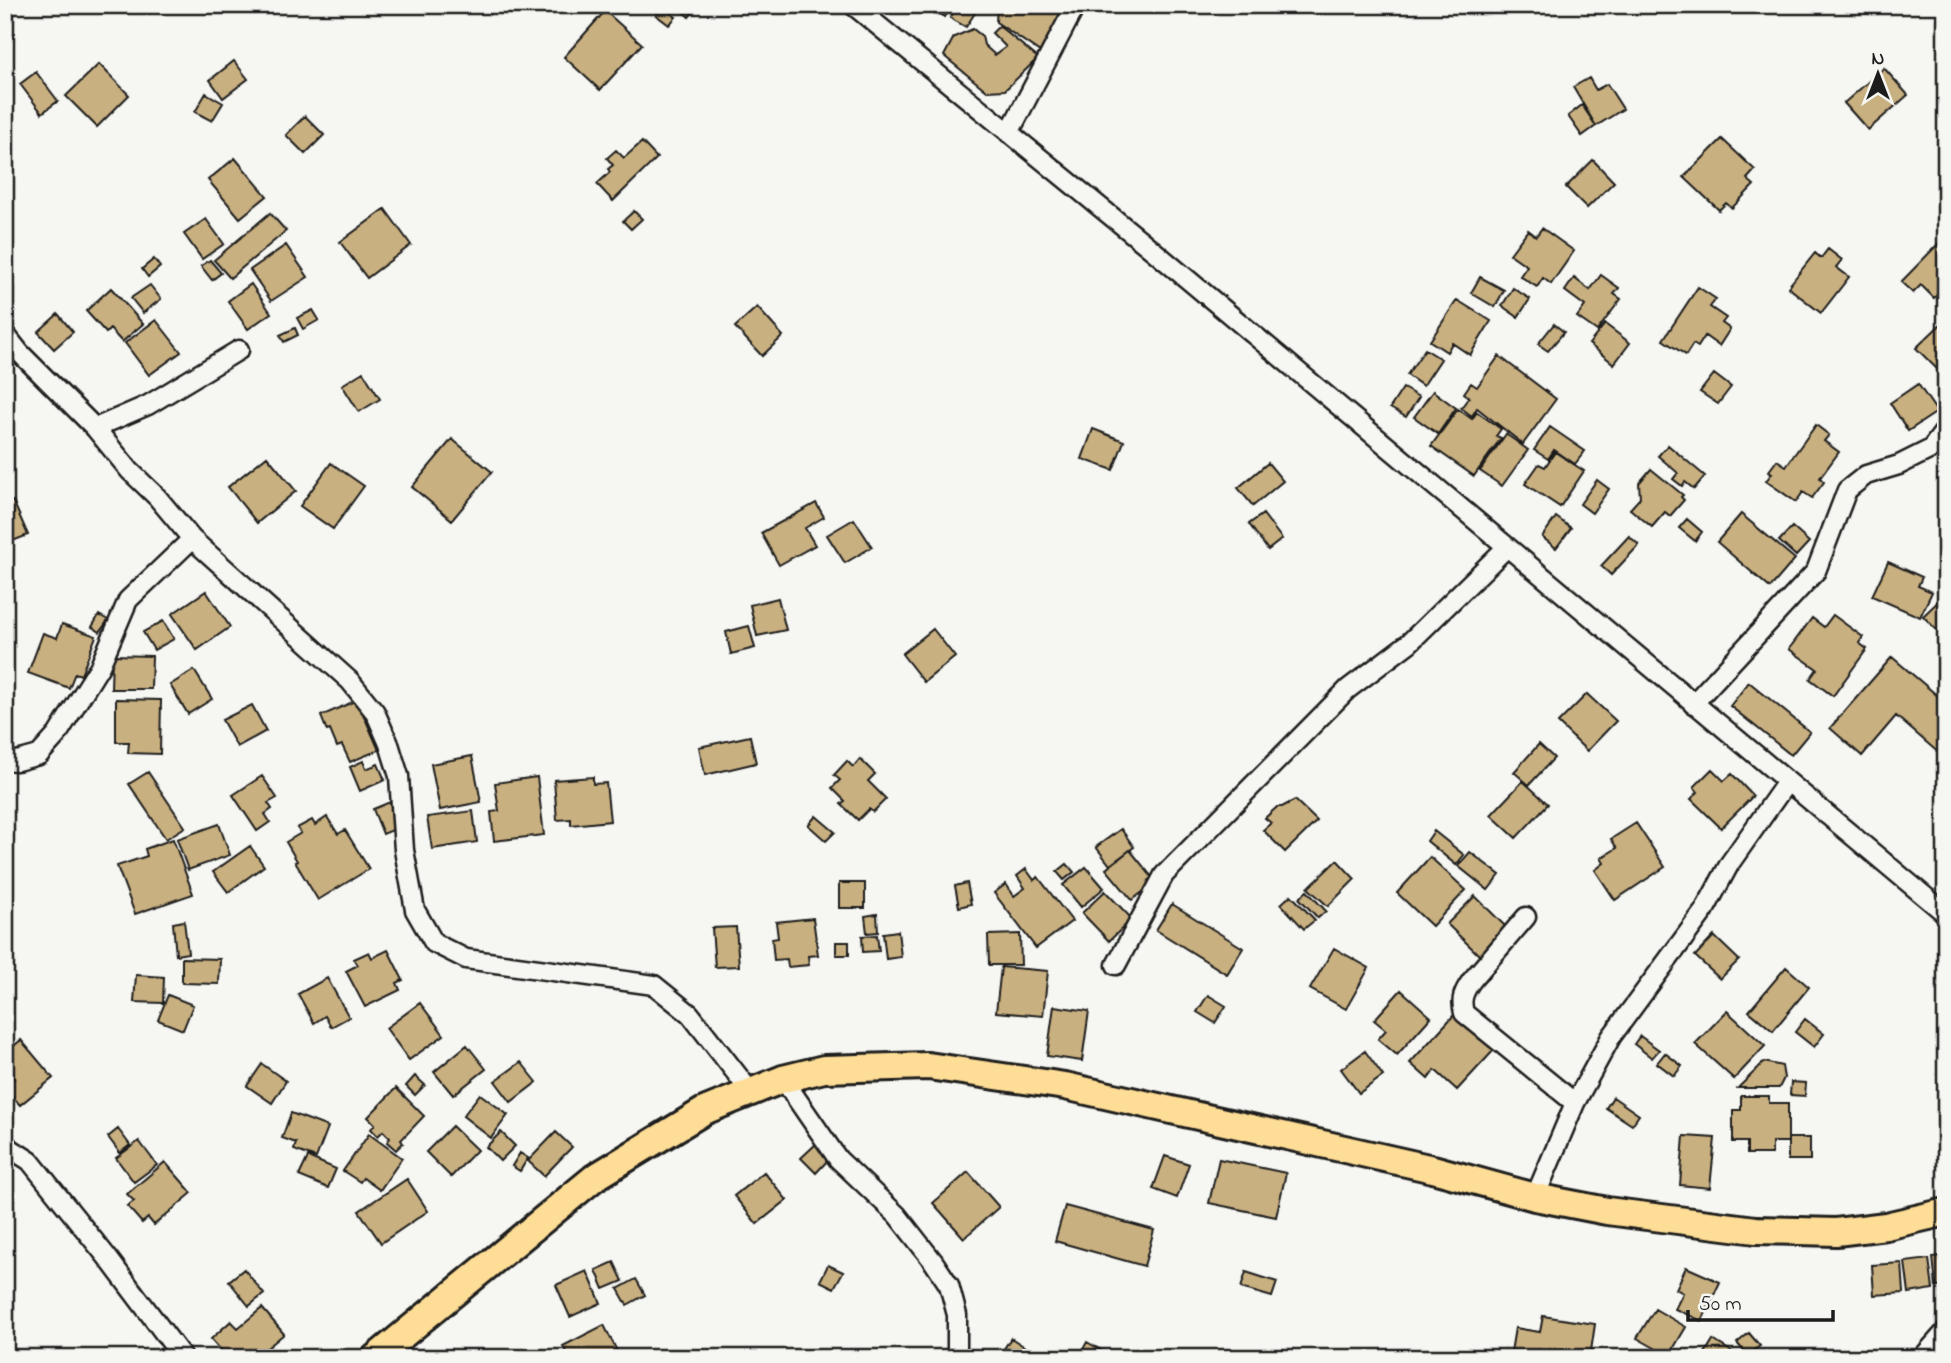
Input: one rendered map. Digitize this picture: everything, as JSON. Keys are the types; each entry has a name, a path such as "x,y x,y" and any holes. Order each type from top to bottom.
{"main road":[{"path":"375,1358 594,1178 704,1111 783,1079 824,1069 928,1066 1065,1086 1433,1169 1535,1197 1607,1211 1756,1230 1836,1232 1886,1226 1946,1212"}],"street":[{"path":"853,5 1155,252 1946,914"},
{"path":"1009,133 1076,5"},
{"path":"5,334 95,428 191,539 350,681 375,712 400,776 404,850 415,910 434,943 466,959 654,985 691,1014 750,1091"},
{"path":"95,428 148,405 239,350"},
{"path":"1693,704 1816,570 1847,490 1866,475 1899,465 1931,449 1946,429"},
{"path":"5,760 17,761 39,755 57,735 100,666 128,600 191,539"},
{"path":"1116,965 1164,875 1348,689 1409,643 1506,548"},
{"path":"1535,1197 1575,1103 1611,1037 1704,911 1730,863 1787,782"},
{"path":"1526,917 1472,980 1464,991 1461,1004 1464,1013 1575,1103"},
{"path":"783,1079 838,1159 897,1215 949,1286 957,1315 957,1358"},
{"path":"5,1145 30,1161 183,1358"},
{"path":"1922,1358 1946,1331"}],"building":[{"path":"675,5 699,5 689,17"},
{"path":"925,5 952,5 945,17"},
{"path":"958,5 980,5 966,27 950,18"},
{"path":"997,5 1067,5 1040,52 996,22"},
{"path":"663,7 676,17 669,25 656,15"},
{"path":"605,11 642,44 600,90 564,57"},
{"path":"999,26 1038,58 1005,90 987,91 944,56 954,37 973,29 982,36 984,45 995,55 1006,47 992,33"},
{"path":"234,61 248,79 223,98 210,80"},
{"path":"99,64 129,95 97,127 66,96"},
{"path":"1884,68 1908,95 1868,130 1844,103"},
{"path":"36,72 58,101 42,113 20,84"},
{"path":"1589,78 1596,90 1607,84 1623,109 1596,126 1573,87"},
{"path":"206,93 223,103 212,121 195,112"},
{"path":"1582,105 1596,126 1582,136 1568,116"},
{"path":"305,116 324,135 305,154 286,135"},
{"path":"1722,139 1755,170 1747,179 1754,185 1732,208 1726,203 1719,210 1684,177"},
{"path":"642,142 657,158 613,201 597,184 610,172 608,169 613,165 607,158 616,150 624,158"},
{"path":"235,158 267,196 240,218 208,180"},
{"path":"1593,160 1614,182 1587,208 1566,187"},
{"path":"385,209 411,245 367,278 340,242"},
{"path":"634,211 642,219 631,229 623,221"},
{"path":"270,213 286,231 230,278 214,260"},
{"path":"206,219 224,244 202,259 184,234"},
{"path":"1542,228 1574,251 1551,284 1543,278 1537,287 1520,276 1527,266 1510,254 1528,230 1536,236"},
{"path":"1940,242 1946,248 1946,289 1934,298 1921,285 1913,293 1901,282"},
{"path":"286,245 308,277 271,301 250,270"},
{"path":"1828,249 1842,260 1836,267 1849,277 1821,313 1788,287 1815,253 1821,258"},
{"path":"154,259 160,267 148,277 142,269"},
{"path":"210,260 221,273 212,280 201,266"},
{"path":"1601,275 1619,288 1614,294 1621,299 1597,331 1577,317 1585,306 1565,291 1574,278 1590,290"},
{"path":"1480,277 1504,290 1495,307 1471,293"},
{"path":"251,284 271,313 248,329 228,301"},
{"path":"150,285 161,299 143,313 131,298"},
{"path":"1698,287 1716,299 1710,307 1726,318 1722,323 1730,329 1719,346 1705,336 1698,347 1693,344 1686,355 1663,340"},
{"path":"111,288 143,324 122,342 110,329 106,333 86,311"},
{"path":"1513,288 1530,299 1518,317 1502,306"},
{"path":"1457,300 1491,321 1470,355 1452,343 1447,352 1430,341"},
{"path":"757,307 783,336 762,356 735,327"},
{"path":"313,310 319,320 303,329 297,318"},
{"path":"58,314 73,332 54,349 38,332"},
{"path":"156,320 181,352 149,375 125,343"},
{"path":"1944,321 1946,370 1942,374 1916,348"},
{"path":"1554,324 1564,332 1548,351 1538,344"},
{"path":"1605,324 1630,343 1614,364 1589,344"},
{"path":"295,328 298,335 284,342 280,335"},
{"path":"1425,349 1441,359 1423,386 1407,375"},
{"path":"1499,356 1556,399 1523,444 1477,408 1472,416 1461,408 1469,397 1464,393 1471,383 1477,387"},
{"path":"363,372 380,399 359,412 342,385"},
{"path":"1714,374 1731,387 1718,404 1700,392"},
{"path":"1918,384 1937,412 1908,431 1890,403"},
{"path":"1403,388 1419,397 1406,417 1390,408"},
{"path":"1433,391 1456,408 1438,434 1414,417"},
{"path":"1458,409 1472,419 1477,412 1501,429 1496,436 1501,438 1474,476 1431,446"},
{"path":"1816,425 1829,435 1824,441 1839,452 1820,478 1824,482 1812,498 1803,492 1796,502 1766,481 1777,460 1786,466"},
{"path":"1550,427 1585,451 1575,464 1554,450 1548,459 1534,450"},
{"path":"1093,429 1124,441 1113,470 1082,459"},
{"path":"1506,434 1528,450 1502,486 1480,471"},
{"path":"452,439 492,472 452,520 412,487"},
{"path":"1668,445 1705,476 1694,489 1685,482 1682,486 1673,479 1678,473 1658,456"},
{"path":"1555,452 1584,471 1560,507 1525,484 1539,464 1545,467"},
{"path":"267,456 296,491 257,523 228,487"},
{"path":"331,463 364,486 333,529 300,506"},
{"path":"1268,463 1283,481 1253,506 1238,488"},
{"path":"1651,469 1683,495 1681,497 1684,500 1670,516 1665,512 1652,527 1630,509 1640,498 1639,483"},
{"path":"1597,480 1609,489 1592,513 1580,504"},
{"path":"13,501 28,535 5,544 5,504"},
{"path":"816,503 824,517 805,528 815,545 779,565 761,533"},
{"path":"1263,514 1282,539 1268,550 1249,524"},
{"path":"1741,514 1795,559 1770,588 1717,542"},
{"path":"1556,517 1571,528 1556,548 1542,537"},
{"path":"854,519 872,547 845,563 827,535"},
{"path":"1687,519 1702,532 1695,541 1679,528"},
{"path":"1792,527 1809,542 1796,556 1779,541"},
{"path":"1629,536 1639,545 1611,575 1601,566"},
{"path":"1888,562 1922,577 1918,586 1932,592 1920,617 1872,596"},
{"path":"206,591 230,627 197,650 172,614"},
{"path":"1946,594 1946,640 1923,616"},
{"path":"778,598 786,630 757,636 750,605"},
{"path":"99,615 108,620 100,632 92,627"},
{"path":"1833,615 1863,637 1859,643 1867,649 1833,696 1810,679 1817,669 1789,649 1812,618 1824,627"},
{"path":"163,621 174,639 154,650 143,632"},
{"path":"62,624 96,636 81,675 75,673 69,688 28,673 43,633 57,638"},
{"path":"749,626 755,648 731,654 726,632"},
{"path":"933,629 955,657 924,682 902,654"},
{"path":"112,655 152,656 151,689 111,689"},
{"path":"1892,657 1946,703 1946,750 1941,755 1896,716 1862,756 1830,728"},
{"path":"194,670 212,699 188,714 170,685"},
{"path":"1749,682 1810,732 1791,755 1730,706"},
{"path":"1587,694 1616,721 1587,751 1558,723"},
{"path":"116,699 161,700 160,754 128,753 129,742 116,742"},
{"path":"357,700 379,750 350,762 342,745 337,747 321,716"},
{"path":"252,705 266,731 237,747 222,720"},
{"path":"750,736 756,763 705,775 699,747"},
{"path":"1539,744 1554,758 1529,785 1514,772"},
{"path":"472,756 481,802 440,810 431,764"},
{"path":"860,759 875,774 868,781 886,799 873,812 869,809 858,820 841,804 845,801 832,788 840,780 834,775 847,761 853,767"},
{"path":"363,761 366,769 378,764 385,780 360,791 350,767"},
{"path":"1712,769 1724,781 1732,774 1753,796 1721,828 1691,799 1698,792 1694,787"},
{"path":"148,772 185,827 166,839 129,784"},
{"path":"262,776 277,798 268,803 272,809 265,814 270,822 257,831 233,795"},
{"path":"537,777 544,835 494,841 491,812 499,811 495,783"},
{"path":"593,777 593,784 606,783 610,821 571,825 571,819 557,820 554,780"},
{"path":"1523,781 1548,804 1516,838 1491,815"},
{"path":"1295,800 1317,821 1285,852 1263,830 1271,823 1265,818 1277,807"},
{"path":"390,802 400,827 383,834 373,809"},
{"path":"473,811 477,842 432,849 427,817"},
{"path":"816,816 835,832 826,841 808,825"},
{"path":"327,817 338,834 345,830 369,869 318,900 286,842 301,833 297,828 312,820 315,825"},
{"path":"1636,823 1665,867 1615,900 1595,870 1604,863 1601,858 1617,848 1611,839"},
{"path":"219,824 230,855 188,870 177,839"},
{"path":"1121,829 1134,847 1110,865 1096,847"},
{"path":"1434,831 1464,855 1456,865 1427,841"},
{"path":"173,839 193,894 135,914 117,866 147,856 145,849"},
{"path":"250,846 264,866 228,892 213,872"},
{"path":"1130,850 1156,882 1132,900 1106,869"},
{"path":"1470,852 1500,875 1488,890 1458,866"},
{"path":"1430,857 1466,890 1432,926 1397,893"},
{"path":"1337,860 1355,879 1328,906 1308,888"},
{"path":"1067,864 1074,872 1064,880 1057,872"},
{"path":"1086,867 1104,888 1081,907 1063,885"},
{"path":"1026,869 1034,880 1038,877 1072,921 1036,948 994,893 1006,884 1014,896 1025,888 1017,876"},
{"path":"839,883 865,883 865,908 839,908"},
{"path":"967,883 971,904 959,907 955,886"},
{"path":"1105,891 1132,919 1109,941 1082,913"},
{"path":"1307,891 1326,911 1318,918 1299,898"},
{"path":"1291,895 1315,920 1304,929 1281,904"},
{"path":"1475,896 1507,928 1480,956 1447,924"},
{"path":"1172,904 1243,948 1227,974 1156,930"},
{"path":"877,914 878,932 867,933 865,916"},
{"path":"813,918 818,955 808,956 809,965 788,967 787,959 774,960 772,939 778,938 776,922"},
{"path":"184,921 188,953 176,955 173,923"},
{"path":"736,927 739,966 715,967 712,928"},
{"path":"898,931 901,957 886,959 883,933"},
{"path":"1020,934 1021,965 989,965 988,935"},
{"path":"877,935 879,951 863,952 862,936"},
{"path":"1714,936 1739,960 1720,979 1695,956"},
{"path":"836,942 849,942 849,955 836,955"},
{"path":"1334,948 1369,968 1346,1009 1310,989"},
{"path":"388,950 403,980 397,983 400,990 365,1007 346,971 358,965 354,959 369,952 372,958"},
{"path":"182,958 220,959 219,984 182,983"},
{"path":"1001,967 1048,971 1043,1016 996,1012"},
{"path":"1786,967 1809,987 1773,1031 1749,1011"},
{"path":"136,975 164,977 163,1003 134,1002"},
{"path":"327,978 349,1017 331,1027 325,1016 314,1023 298,994"},
{"path":"1401,990 1431,1017 1397,1055 1378,1039 1386,1030 1374,1020"},
{"path":"168,995 193,1005 183,1030 158,1020"},
{"path":"1208,995 1226,1006 1215,1023 1197,1012"},
{"path":"420,1003 444,1035 409,1060 386,1028"},
{"path":"1054,1006 1089,1011 1082,1061 1047,1056"},
{"path":"1727,1011 1765,1046 1734,1079 1695,1044"},
{"path":"1454,1015 1494,1050 1457,1090 1435,1070 1428,1079 1410,1063"},
{"path":"1805,1019 1824,1034 1814,1047 1795,1032"},
{"path":"1640,1036 1659,1050 1652,1058 1634,1044"},
{"path":"21,1040 53,1078 20,1105 5,1088 14,1078 5,1067 5,1053"},
{"path":"467,1045 486,1069 453,1095 434,1072"},
{"path":"1365,1051 1383,1076 1359,1093 1341,1069"},
{"path":"1665,1053 1682,1066 1674,1076 1657,1063"},
{"path":"521,1062 537,1082 511,1102 495,1081"},
{"path":"1764,1062 1782,1066 1784,1078 1779,1088 1738,1088"},
{"path":"262,1064 286,1081 272,1103 247,1086"},
{"path":"415,1076 425,1085 415,1095 406,1086"},
{"path":"1791,1082 1806,1083 1805,1096 1790,1095"},
{"path":"396,1088 424,1116 401,1140 403,1143 396,1150 387,1142 390,1138 383,1131 378,1136 371,1129 375,1124 368,1117"},
{"path":"480,1094 508,1115 491,1138 463,1116"},
{"path":"1741,1096 1769,1096 1769,1103 1788,1103 1788,1142 1772,1142 1772,1154 1747,1154 1747,1142 1733,1142 1733,1110 1741,1110"},
{"path":"1613,1097 1639,1115 1632,1125 1606,1108"},
{"path":"291,1113 328,1127 316,1158 294,1150 296,1143 282,1138"},
{"path":"452,1126 477,1150 451,1177 426,1152"},
{"path":"118,1129 130,1145 120,1153 108,1137"},
{"path":"501,1132 515,1146 500,1161 486,1147"},
{"path":"556,1132 572,1147 544,1176 528,1161"},
{"path":"369,1134 402,1158 380,1190 363,1178 360,1182 343,1171"},
{"path":"1684,1136 1715,1138 1710,1188 1680,1185"},
{"path":"1788,1138 1810,1138 1810,1160 1788,1160"},
{"path":"139,1141 157,1165 134,1182 116,1158"},
{"path":"816,1144 830,1158 816,1173 801,1158"},
{"path":"520,1153 528,1158 520,1171 512,1166"},
{"path":"1165,1156 1189,1164 1177,1198 1153,1189"},
{"path":"308,1157 336,1169 328,1188 299,1176"},
{"path":"1219,1159 1286,1173 1276,1217 1209,1203"},
{"path":"165,1162 192,1193 154,1225 148,1218 142,1223 127,1206 134,1201 127,1194"},
{"path":"764,1172 787,1200 757,1224 734,1196"},
{"path":"968,1172 999,1207 964,1238 933,1203"},
{"path":"407,1179 428,1211 381,1243 359,1211"},
{"path":"1065,1206 1154,1230 1144,1266 1055,1241"},
{"path":"1946,1255 1946,1286 1936,1287 1933,1257"},
{"path":"1929,1259 1933,1289 1909,1293 1905,1262"},
{"path":"614,1262 623,1281 604,1289 596,1270"},
{"path":"1902,1263 1904,1293 1874,1295 1872,1265"},
{"path":"828,1265 843,1272 834,1288 820,1281"},
{"path":"1686,1267 1720,1282 1702,1321 1675,1309 1683,1293 1676,1289"},
{"path":"244,1269 264,1294 249,1306 229,1281"},
{"path":"587,1271 601,1303 570,1317 556,1285"},
{"path":"1246,1272 1277,1282 1272,1297 1241,1288"},
{"path":"636,1279 645,1295 627,1305 618,1289"},
{"path":"262,1308 284,1334 260,1354 263,1358 228,1358 211,1339 231,1321 238,1328"},
{"path":"1655,1309 1686,1327 1669,1356 1637,1338"},
{"path":"1543,1316 1595,1324 1590,1358 1510,1358 1515,1328 1540,1332"},
{"path":"604,1325 617,1351 603,1358 569,1358 563,1346"},
{"path":"1749,1333 1760,1346 1748,1356 1737,1343"},
{"path":"1011,1338 1042,1358 998,1358"},
{"path":"1713,1340 1742,1358 1702,1358"},
{"path":"1087,1342 1115,1358 1078,1358"},
{"path":"1448,1348 1471,1358 1444,1358"}]}
